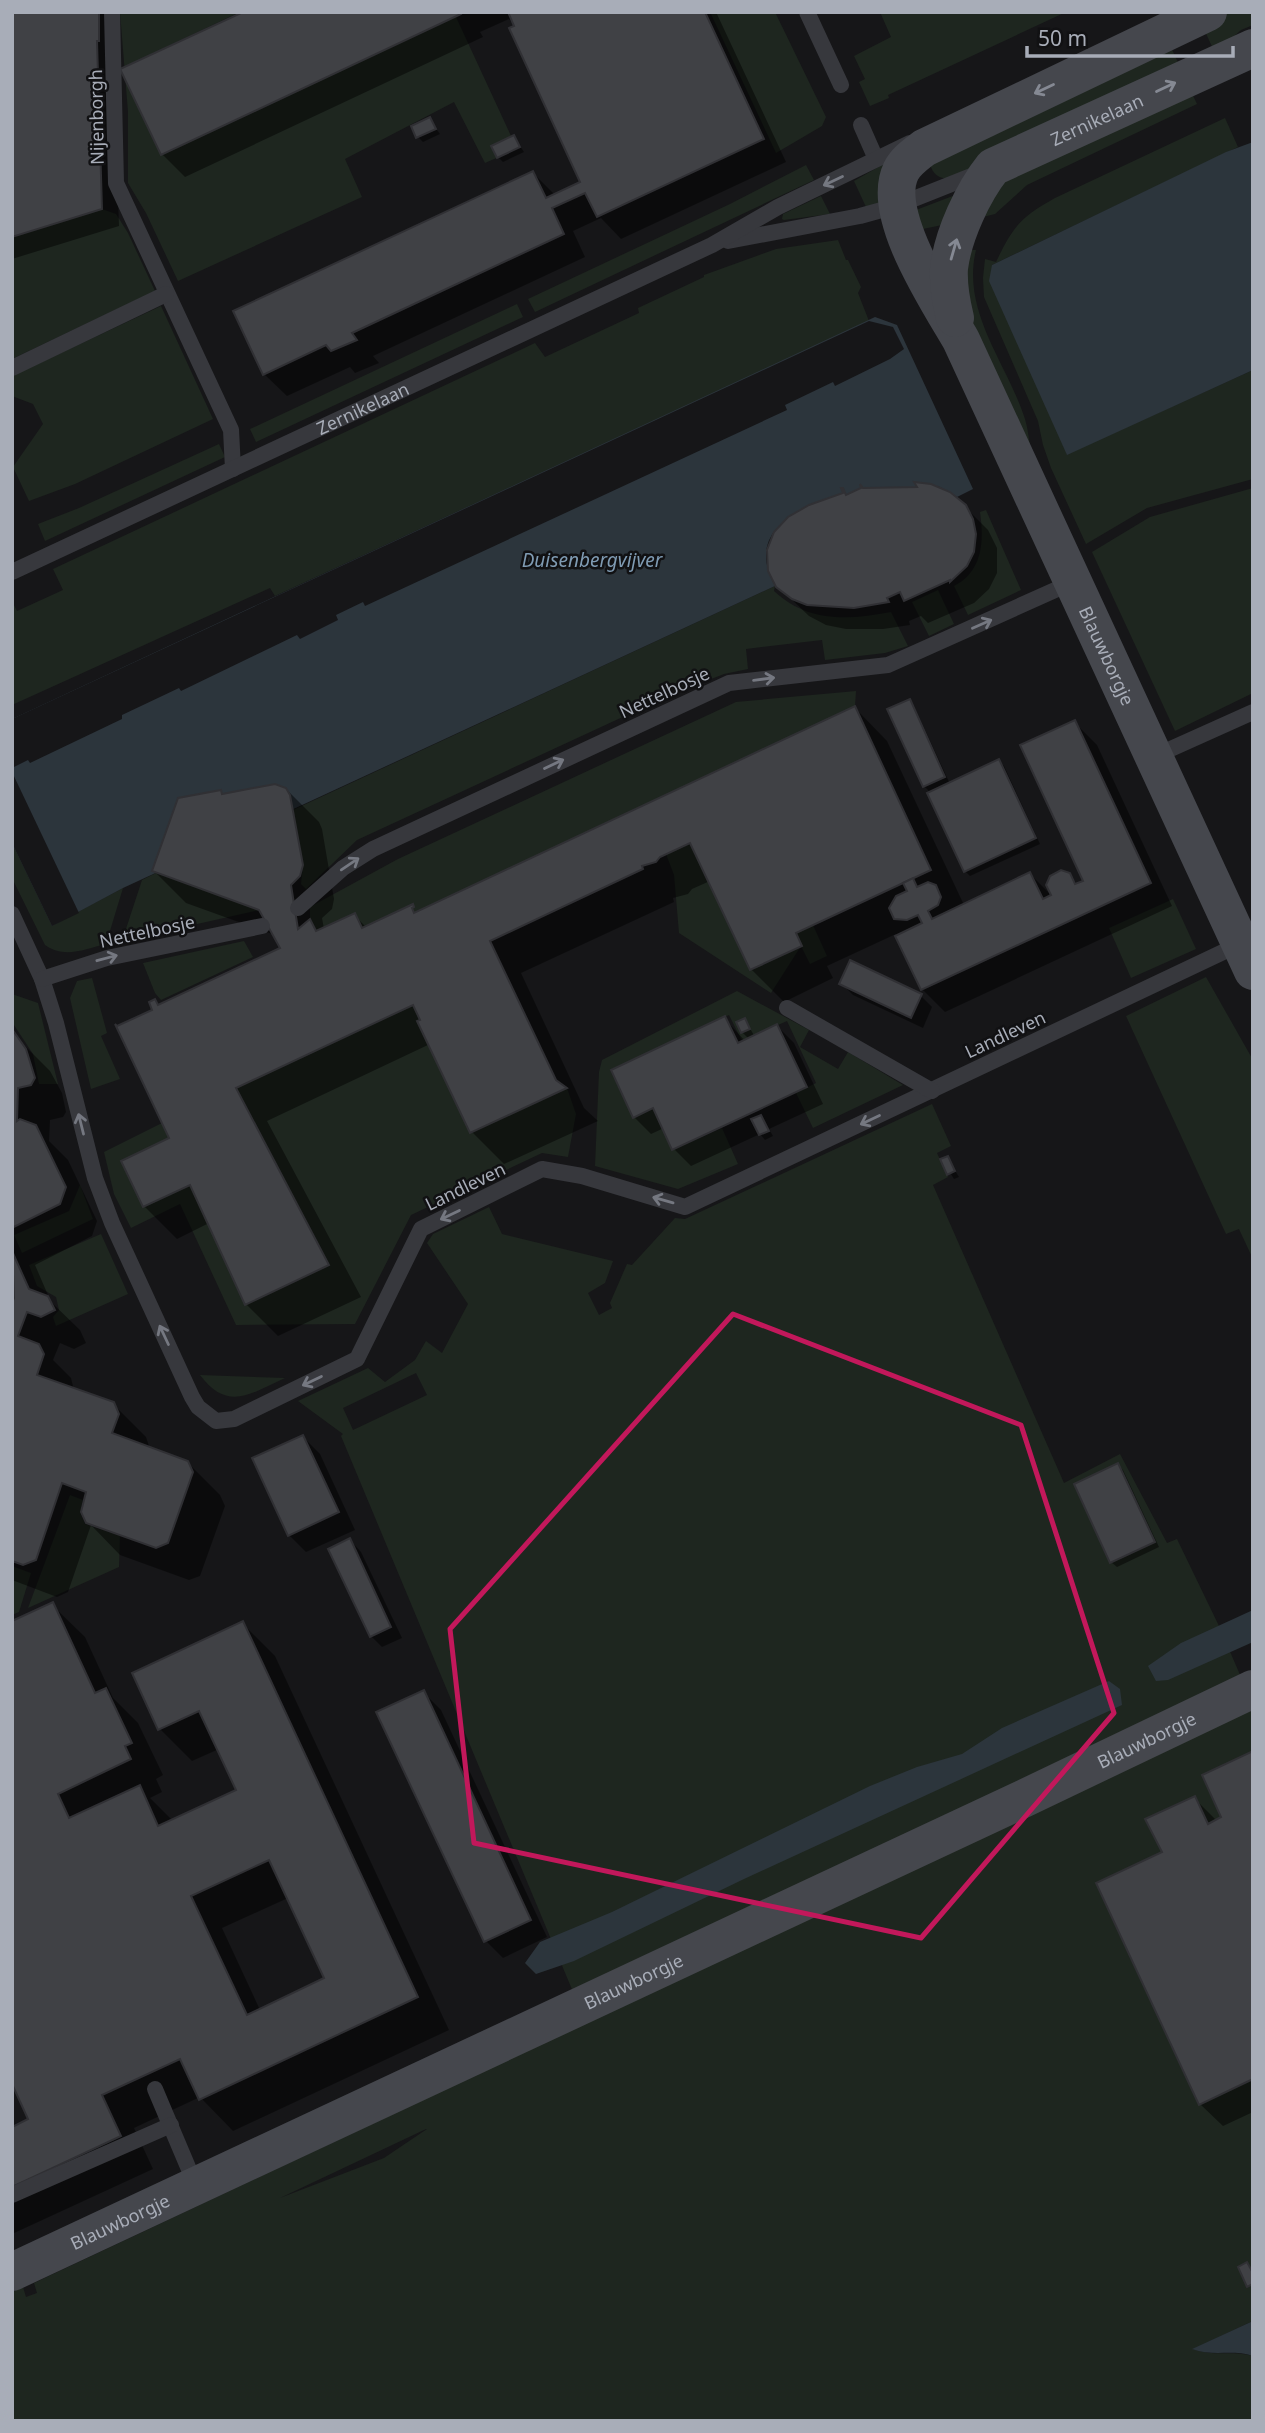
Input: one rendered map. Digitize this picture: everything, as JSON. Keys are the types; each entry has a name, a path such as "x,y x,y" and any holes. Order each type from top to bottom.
{"street":[{"name":"Zernikelaan","path":"897,206 897,182 901,171 923,148 1208,12"},
{"name":"Zernikelaan","path":"993,167 1253,48"},
{"name":"Blauwborgje","path":"961,340 952,305 949,267 972,199 993,167"},
{"name":"Blauwborgje","path":"897,206 902,226 928,284 961,340 1247,957"},
{"name":"Blauwborgje","path":"12,2272 1253,1689"}],"lane":[{"name":"Nijenborgh","path":"112,12 116,183 231,430 233,469"},
{"path":"807,12 841,85"},
{"path":"861,125 876,159"},
{"name":"Zernikelaan","path":"12,572 712,245 778,207 903,145 964,127"},
{"path":"923,148 919,162 921,175 932,187 941,189"},
{"name":"Zernikelaan","path":"712,245 842,220 897,206 993,167"},
{"path":"12,368 166,294"},
{"name":"Nettelbosje","path":"298,908 343,868 373,849 729,683 888,665 1073,582"},
{"path":"1155,757 1253,712"},
{"path":"12,914 42,979"},
{"name":"Nettelbosje","path":"42,979 107,958 262,926"},
{"name":"Landleven","path":"42,979 56,1023 95,1178 112,1223 192,1397 198,1407 216,1421 234,1419 357,1359 421,1229 542,1169 582,1176 685,1207 954,1080 1247,957"},
{"path":"788,1009 932,1091"},
{"path":"155,2090 196,2186"},
{"path":"12,2195 171,2125"}],"highlighted area":[{"path":"733,1314 1021,1425 1114,1713 921,1938 474,1843 450,1629"}],"shaded area":[{"path":"120,12 240,12 126,66 127,83 161,154 456,17 517,149 485,163 454,102 345,159 362,197 178,281 146,213 128,183 128,112"},
{"path":"710,12 775,12 826,117 822,126 776,153"},
{"path":"880,12 1066,12 888,95 889,98 870,106 859,82 865,79 854,56 891,37"},
{"path":"1229,12 1253,12 1253,25 1241,30 1215,53 1202,25"},
{"path":"1168,41 1182,71 952,178 938,176 933,171 930,164"},
{"path":"1189,87 1197,104 1027,185 995,214 979,218 993,187"},
{"path":"1225,118 1238,147 992,265 1067,454 1253,370 1253,479 1147,508 1086,544 1051,468 1038,421 984,297 985,259 996,262 1019,224 1043,205"},
{"path":"889,161 885,201 866,207 854,181"},
{"path":"806,165 814,180 535,312 528,299 730,204"},
{"path":"958,194 952,223 918,230 916,210"},
{"path":"821,196 830,214 782,219 783,214"},
{"path":"102,209 116,214 128,233 155,291 12,359 12,237"},
{"path":"838,240 861,287 858,293 869,321 275,596 270,588 12,705 12,601 17,611 63,590 53,569 535,343 545,357 639,313 638,308 704,275 776,249"},
{"path":"964,250 976,250 973,273 980,316 1025,419 1031,451 972,329"},
{"path":"517,304 523,317 256,442 250,429"},
{"path":"161,306 213,419 75,484 29,501 13,467 43,424 33,404 12,396 12,376"},
{"path":"219,444 225,457 45,541 38,524"},
{"path":"1253,488 1253,693 1175,731 1092,552 1150,517"},
{"path":"986,510 1021,590 968,615 954,586 964,580 976,564 982,534 980,512"},
{"path":"775,586 774,591 787,601 815,614 860,617 891,612 908,646 885,653 825,660 822,640 746,649 748,669 724,674 668,696 357,840 306,889 301,884 303,865 293,810"},
{"path":"938,590 954,624 929,636 912,602"},
{"path":"856,691 855,706 414,913 413,904 362,928 354,913 316,931 310,919 310,907 398,859 736,702"},
{"path":"690,843 750,970 801,946 771,993 679,933 674,875 666,854"},
{"path":"14,846 53,925 123,888 106,944 67,952 45,945 12,878"},
{"path":"156,873 259,910 122,941 142,880"},
{"path":"1173,899 1196,949 1131,978 1109,928"},
{"path":"813,925 827,956 810,964 796,933"},
{"path":"244,941 253,957 161,1000 155,993 143,963"},
{"path":"1206,977 1253,1060 1253,1259 1239,1229 1226,1234 1126,1016"},
{"path":"92,978 107,1033 101,1036 120,1079 91,1089 70,998 77,981"},
{"path":"737,991 809,1030 800,1047 838,1069 848,1052 903,1085 813,1128 796,1093 816,1083 787,1021 742,1041 729,1015 610,1070 633,1118 654,1109 673,1150 722,1128 738,1164 678,1189 595,1166 599,1072 602,1060"},
{"path":"12,994 38,1003 58,1084 39,1084 33,1054 12,1022"},
{"path":"413,1005 470,1133 567,1088 576,1114 568,1157 542,1153 411,1215 355,1324 236,1325 180,1204 131,1228 114,1194 104,1152 162,1123 169,1138 121,1161 143,1207 190,1185 245,1305 329,1265 236,1088"},
{"path":"932,1104 951,1146 937,1153 948,1177 933,1185 1064,1483 1120,1454 1167,1543 1177,1539 1219,1626 1253,1705 1253,2321 1193,2349 1208,2353 1253,2356 1253,2421 12,2421 12,2292 23,2287 26,2297 37,2293 34,2283 586,2023 341,1436 343,1434 298,1401 368,1368 385,1382 415,1360 426,1341 442,1353 468,1304 427,1243 433,1234 489,1207 502,1234 613,1261 605,1283 588,1293 599,1315 612,1308 610,1303 627,1264 632,1265 675,1218 685,1219","holes":["416,1373 427,1395 353,1430 343,1408","426,2129 384,2158 280,2198"]},
{"path":"80,1185 93,1219 22,1253 14,1235 69,1211"},
{"path":"101,1234 128,1294 56,1326 53,1317 59,1310 56,1297 37,1286 29,1265"},
{"path":"200,1375 285,1378 250,1394 230,1396 210,1386"},
{"path":"70,1495 83,1500 80,1512 85,1524 120,1536 119,1567 28,1608"},
{"path":"12,1566 31,1573 19,1612 12,1615"}],"water":[{"path":"1253,142 1253,370 1067,455 989,281 992,265 1226,152"},
{"name":"Duisenbergvijver","path":"875,317 897,325 973,489 957,497 940,487 915,482 917,487 863,488 860,484 861,488 846,495 841,488 843,493 794,514 781,524 772,536 766,550 767,566 775,586 123,888 52,926 12,843 12,719"},
{"path":"1253,1610 1253,1642 1168,1680 1156,1681 1148,1666 1181,1643"},
{"path":"1109,1681 1120,1689 1122,1705 744,1879 574,1961 536,1974 525,1963 540,1942 612,1912 870,1786 917,1767 962,1754 1002,1728"},
{"path":"1253,2321 1253,2356 1192,2349"}],"pier":[{"path":"869,321 893,327 904,349 890,359 835,386 833,382 785,405 787,410 365,606 363,602 336,615 338,620 300,639 297,635 181,691 179,688 122,715 122,719 30,763 28,760 12,768 12,719"},
{"path":"12,772 79,913 52,926 12,843"}],"building":[{"path":"12,12 99,12 97,41 102,209 12,237"},
{"path":"243,12 461,14 161,155 120,69"},
{"path":"508,12 705,12 764,139 597,217 585,193 552,208 564,234 352,333 357,340 331,351 326,345 263,375 233,311 533,171 546,198 580,182 509,28 514,26"},
{"path":"430,117 436,129 416,138 411,126"},
{"path":"514,135 520,147 497,158 491,146"},
{"path":"914,482 931,484 950,492 966,505 973,519 976,534 974,552 967,566 950,582 904,601 900,592 887,598 889,602 854,608 807,605 792,599 776,587 768,571 767,550 774,532 788,517 809,505 843,493 841,488 846,495 861,488 860,484 863,488 917,487"},
{"path":"910,699 945,777 923,787 887,709"},
{"path":"855,706 931,870 796,933 802,946 750,970 690,843 660,857 656,862 642,866 643,869 490,941 556,1080 567,1088 470,1133 417,1021 420,1020 413,1005 236,1088 329,1265 245,1305 190,1185 143,1207 121,1161 169,1138 115,1024 117,1026 152,1010 149,1002 155,999 158,1005 280,948 259,910 152,871 178,798 221,790 222,794 275,784 286,788 290,795 303,865 300,876 291,885 298,929 310,919 316,931 355,913 362,928 413,904 414,913"},
{"path":"1075,720 1151,883 921,990 895,936 922,923 918,915 907,920 894,919 889,908 896,896 907,891 903,883 913,878 917,887 928,882 936,885 941,897 938,905 928,911 932,919 1030,872 1043,899 1051,895 1046,885 1050,876 1061,870 1070,873 1075,884 1083,881 1020,745"},
{"path":"999,759 1036,838 964,872 927,793"},
{"path":"850,960 922,994 911,1018 839,984"},
{"path":"725,1016 738,1043 777,1024 807,1087 672,1150 653,1108 633,1118 611,1070"},
{"path":"745,1018 750,1029 741,1033 736,1022"},
{"path":"12,1029 26,1049 35,1078 31,1085 18,1088 17,1121 20,1119 36,1125 66,1187 60,1204 12,1228"},
{"path":"761,1115 769,1131 759,1135 751,1119"},
{"path":"948,1156 955,1171 947,1175 940,1159"},
{"path":"12,1251 29,1289 48,1296 55,1310 41,1317 27,1312 18,1336 39,1344 44,1354 37,1375 114,1402 119,1414 112,1433 188,1461 193,1472 168,1543 156,1548 86,1523 81,1512 86,1492 62,1483 36,1560 23,1565 12,1561"},
{"path":"303,1435 339,1512 288,1536 252,1458"},
{"path":"1118,1463 1155,1542 1110,1563 1074,1484"},
{"path":"350,1538 391,1627 370,1637 328,1549"},
{"path":"53,1602 95,1693 106,1688 132,1743 125,1746 131,1759 58,1794 69,1818 140,1785 158,1826 236,1790 199,1711 158,1730 132,1673 243,1621 418,1997 199,2100 180,2059 102,2095 121,2136 12,2187 12,2127 28,2119 12,2084 12,1621","holes":["269,1860 324,1978 247,2015 191,1896"]},
{"path":"424,1690 531,1920 484,1942 376,1712"},
{"path":"1253,1751 1253,2079 1199,2105 1096,1883 1162,1852 1145,1819 1195,1796 1208,1824 1221,1817 1202,1775"},
{"path":"1247,2262 1253,2273 1253,2284 1247,2287 1238,2267"}]}
